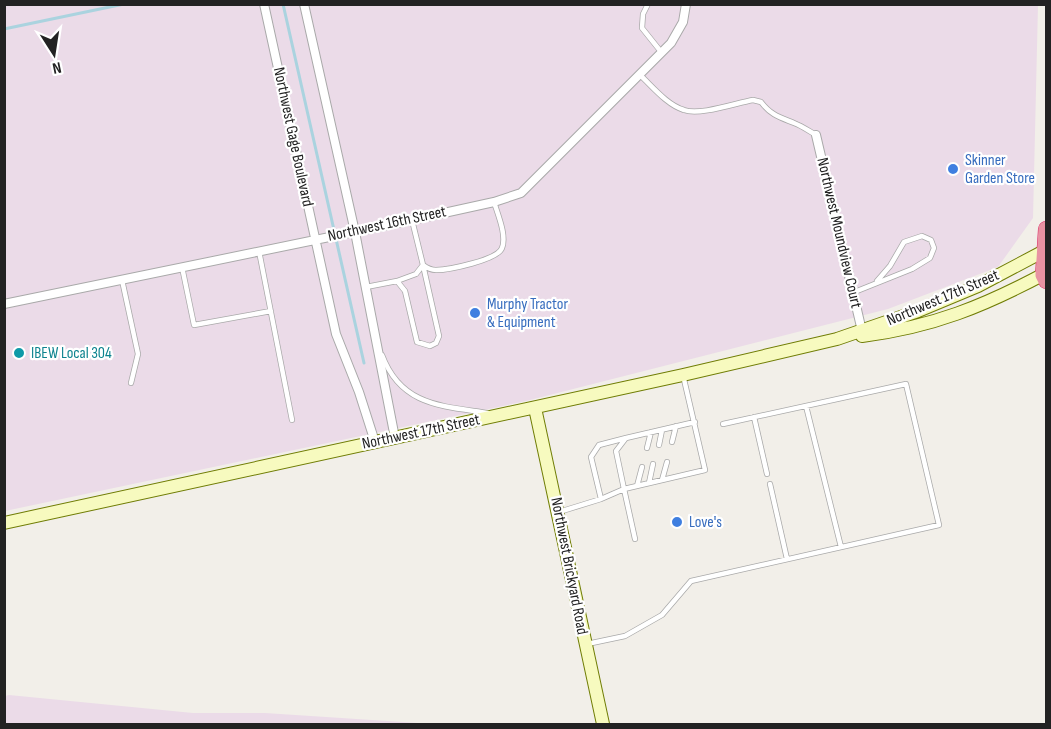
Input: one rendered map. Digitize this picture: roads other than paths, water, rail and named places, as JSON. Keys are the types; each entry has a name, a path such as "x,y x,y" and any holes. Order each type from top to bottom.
{"highway":[{"path":"1045,276 1047,229"}],"main road":[{"name":"Northwest 17th Street","path":"4,523 535,408 837,339 918,311 978,286 1045,251"},
{"name":"Northwest 17th Street","path":"837,339 899,332 934,323 1045,276"},
{"name":"Northwest Brickyard Road","path":"535,408 603,724"}],"street":[{"name":"Northwest Gage Boulevard","path":"264,4 336,334 375,441"},
{"path":"304,4 355,232 395,438"},
{"name":"Northwest 16th Street","path":"4,304 411,220 494,202 521,193 671,43 683,22 686,5"},
{"name":"Northwest Moundview Court","path":"816,135 862,331"}],"lane":[{"path":"648,4 642,14 642,28 662,53"},
{"path":"640,75 675,106 686,111 700,111 753,100 761,102 769,112 781,119 796,123 816,135"},
{"path":"423,266 428,269 443,269 491,258 500,253 503,238 494,202"},
{"path":"397,281 405,291 417,342 423,346 436,343 439,336 411,220"},
{"path":"852,293 877,281 912,269 930,258 934,248 931,240 922,236 904,242 890,266 877,281"},
{"path":"259,251 292,420"},
{"path":"366,287 397,281 416,274 423,266"},
{"path":"182,267 194,325 271,311"},
{"path":"122,280 138,354 131,383"},
{"path":"374,332 384,360 394,377 410,394 432,404 500,415"},
{"path":"559,512 624,489 705,470 682,375"},
{"path":"585,644 625,636 662,615 691,581 939,525 906,384 723,424"},
{"path":"806,406 841,547"},
{"path":"754,417 768,474"},
{"path":"601,499 591,457 599,445 695,422"},
{"path":"672,442 676,426"},
{"path":"658,445 662,430"},
{"path":"647,448 651,432"},
{"path":"626,438 616,451 635,538"},
{"path":"662,480 667,462"},
{"path":"649,483 653,464"},
{"path":"637,486 642,467"},
{"path":"770,484 787,559"}],"waterway":[{"path":"4,29 124,4"},
{"path":"283,4 364,363"}],"place":[{"name":"Skinner Garden Store","path":"953,169"},
{"name":"Murphy Tractor & Equipment","path":"475,313"},
{"name":"IBEW Local 304","path":"19,353"},
{"name":"Love's","path":"677,522"}]}
